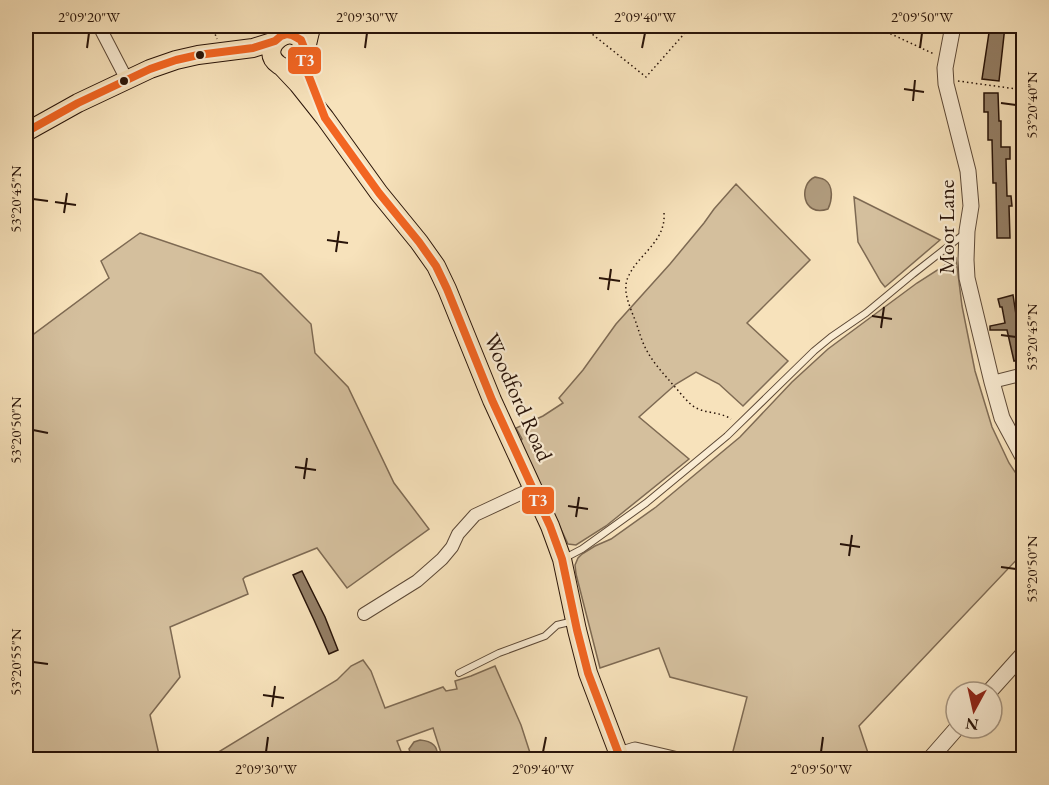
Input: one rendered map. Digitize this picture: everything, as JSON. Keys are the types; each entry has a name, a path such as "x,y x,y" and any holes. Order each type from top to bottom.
{"main road":[{"path":"223,52 263,57 293,67 301,62 312,26"},
{"path":"26,132 127,80 176,60 253,48 288,34 301,40 304,53"},
{"path":"279,64 272,52 288,34"},
{"name":"Woodford Road","path":"304,53 309,79 325,118"},
{"name":"Woodford Road","path":"279,64 325,118 436,266 492,400 550,526 562,559 588,673 620,757"}],"street":[{"path":"99,26 127,80"},
{"name":"Moor Lane","path":"953,26 946,60 945,80 968,171 970,206 967,231 967,278 1002,418 1023,459"},
{"path":"992,382 1023,374"},
{"path":"364,614 417,581 442,559 452,547 458,534 475,515 533,488"},
{"path":"999,680 1023,653"},
{"path":"929,759 946,740"},
{"path":"620,757 634,750 678,759"}],"lane":[{"path":"562,559 582,549 637,509 727,436 814,351 866,313 967,231"},
{"path":"459,673 499,653 545,636 557,625 575,621"}],"path":[{"path":"582,26 646,77 691,26"},
{"path":"874,26 946,60"},
{"path":"945,80 1023,90"},
{"path":"664,213 665,223 661,233 629,275 626,296 650,357 682,395 692,406 702,411 722,414 738,426"}],"shaded area":[{"path":"815,177 825,180 830,186 831,198 828,209 813,209 805,199 806,186"},
{"path":"736,184 810,260 747,323 788,361 743,406 719,384 696,372 676,384 639,417 689,459 606,526 576,545 568,544 520,442 522,439 516,428 543,416 563,403 559,398 583,370 616,324 670,264"},
{"path":"854,197 940,240 885,287 858,242"},
{"path":"140,233 261,274 311,324 315,353 348,387 394,483 429,529 347,588 317,548 245,577 243,579 248,594 170,627 180,677 150,715 160,759 26,759 26,337 27,339 109,278 101,261"},
{"path":"956,258 962,306 975,371 992,427 1009,463 1023,484 1023,553 859,726 870,759 731,759 747,697 670,677 659,648 600,668 576,574 575,565 578,558 595,546 611,539 656,507 740,437 792,382 828,349 917,283"},
{"path":"363,660 371,671 385,708 443,687 446,691 457,689 455,681 495,666 521,725 532,759 443,759 433,728 397,741 404,759 207,759 337,680 351,666"},
{"path":"420,740 434,745 437,759 412,759 409,749 414,742"}],"building":[{"path":"990,26 1005,26 999,81 982,79"},
{"path":"984,93 998,93 1001,147 1010,147 1010,159 1006,159 1007,196 1011,196 1012,206 1009,206 1010,238 997,238 996,183 993,183 992,140 988,140 988,112 984,112"},
{"path":"1013,295 1017,321 1022,320 1023,325 1021,334 1023,359 1014,361 1007,330 990,330 990,326 1005,323 998,299"},
{"path":"302,571 325,617 338,650 329,654 293,575"}],"transit line":[{"name":"T3","path":"26,132 78,103 150,69 176,60 253,48 275,41 287,34 301,40 305,50 306,69 325,118 379,193 419,242 436,266 447,289 492,400 550,526 562,559 588,673 621,760"}]}
